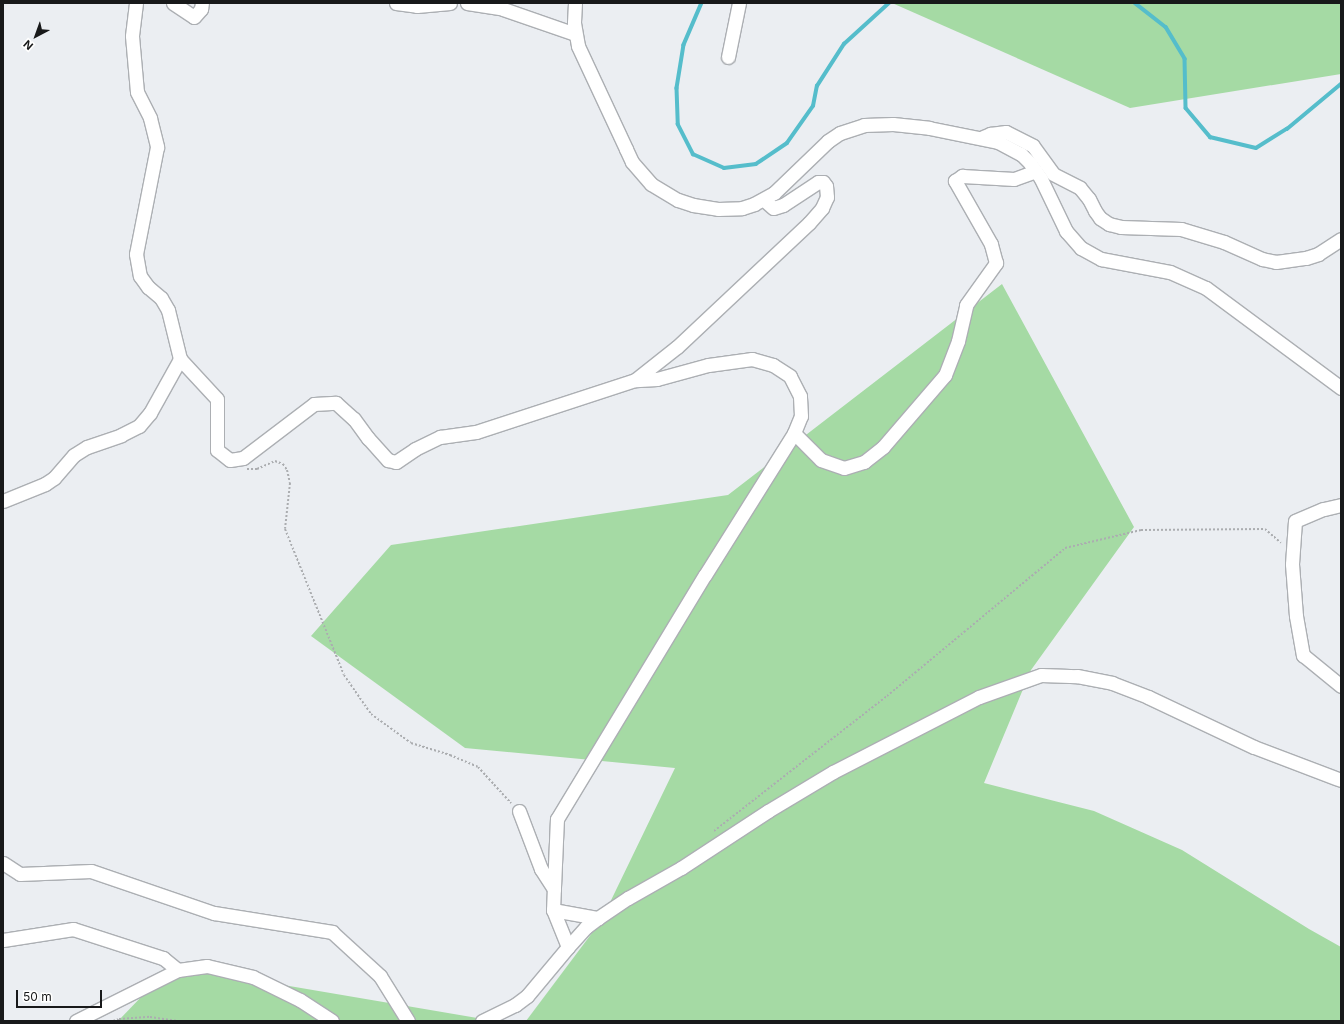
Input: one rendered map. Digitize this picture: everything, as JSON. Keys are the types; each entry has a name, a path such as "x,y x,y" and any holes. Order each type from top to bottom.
{"street":[{"path":"136,3 132,36 137,92 150,118 157,147 136,254 140,276 148,287 161,298 168,310 180,359 217,399 217,450 230,460 243,458 314,404 336,403 354,419 368,438 388,460 396,462 415,449 440,437 476,432 635,380 657,379 708,365 752,359 772,365 790,376 800,396 801,416 794,433 557,819 553,910 568,947"},
{"path":"173,3 194,17 201,9 202,3"},
{"path":"396,3 417,6 450,3"},
{"path":"467,3 503,9 575,34"},
{"path":"575,3 575,34 583,59 632,162 651,184 678,200 705,208 718,209 742,208 764,200 782,186 828,140 852,128 864,125 892,124 982,137 998,142 1016,150 1021,154 1036,171 1066,232 1081,248 1101,258 1170,272 1206,288 1341,388"},
{"path":"728,57 739,3"},
{"path":"982,137 990,134 1006,132 1033,146 1053,174 1080,188 1089,199 1100,218 1109,224 1121,227 1181,229 1224,242 1262,259 1276,262 1306,258 1318,254 1341,239"},
{"path":"794,433 821,460 844,468 864,462 883,448 945,375 958,341 966,305 996,263 991,244 955,181 962,176 1014,179 1036,171"},
{"path":"635,380 677,347 809,223 822,208 827,197 826,186 823,182 818,182 783,205 773,208 764,200"},
{"path":"3,501 45,484 54,478 74,455 86,447 121,435 139,426 150,413 180,359"},
{"path":"1341,504 1323,509 1295,521 1292,564 1296,616 1303,655 1341,686"},
{"path":"482,1021 515,1005 527,996 586,927 598,918 628,898 681,868 768,811 833,772 979,697 1041,675 1077,676 1112,683 1148,697 1254,747 1341,780"},
{"path":"519,811 541,869 554,889"},
{"path":"3,863 20,874 91,871 214,913 332,932 380,976 408,1021"},
{"path":"553,910 598,918"},
{"path":"3,940 73,929 163,958 178,970"},
{"path":"76,1021 178,970 207,966 254,977 300,1000 332,1021"}],"path":[{"path":"238,459 242,466 249,470 257,470 275,461 284,464 288,470 290,483 285,528 344,675 371,714 411,743 450,755 478,768 519,811"},
{"path":"708,835 887,696 1065,548 1141,530 1265,530 1293,553"},
{"path":"113,1021 119,1019 150,1017 178,1021"}],"green space":[{"path":"892,3 1341,3 1341,74 1130,108"},
{"path":"1002,284 1134,527 1031,670 984,783 1094,811 1182,850 1309,929 1341,947 1341,1021 526,1021 601,921 675,768 465,748 311,636 391,545 728,495"},
{"path":"171,966 495,1021 118,1021"}],"waterway":[{"path":"702,3 684,45 677,88 678,124 693,154 724,168 756,164 787,143 813,106 817,86 844,44 889,3"},
{"path":"1135,3 1166,27 1185,59 1186,108 1210,137 1256,148 1287,129 1341,84"}]}
